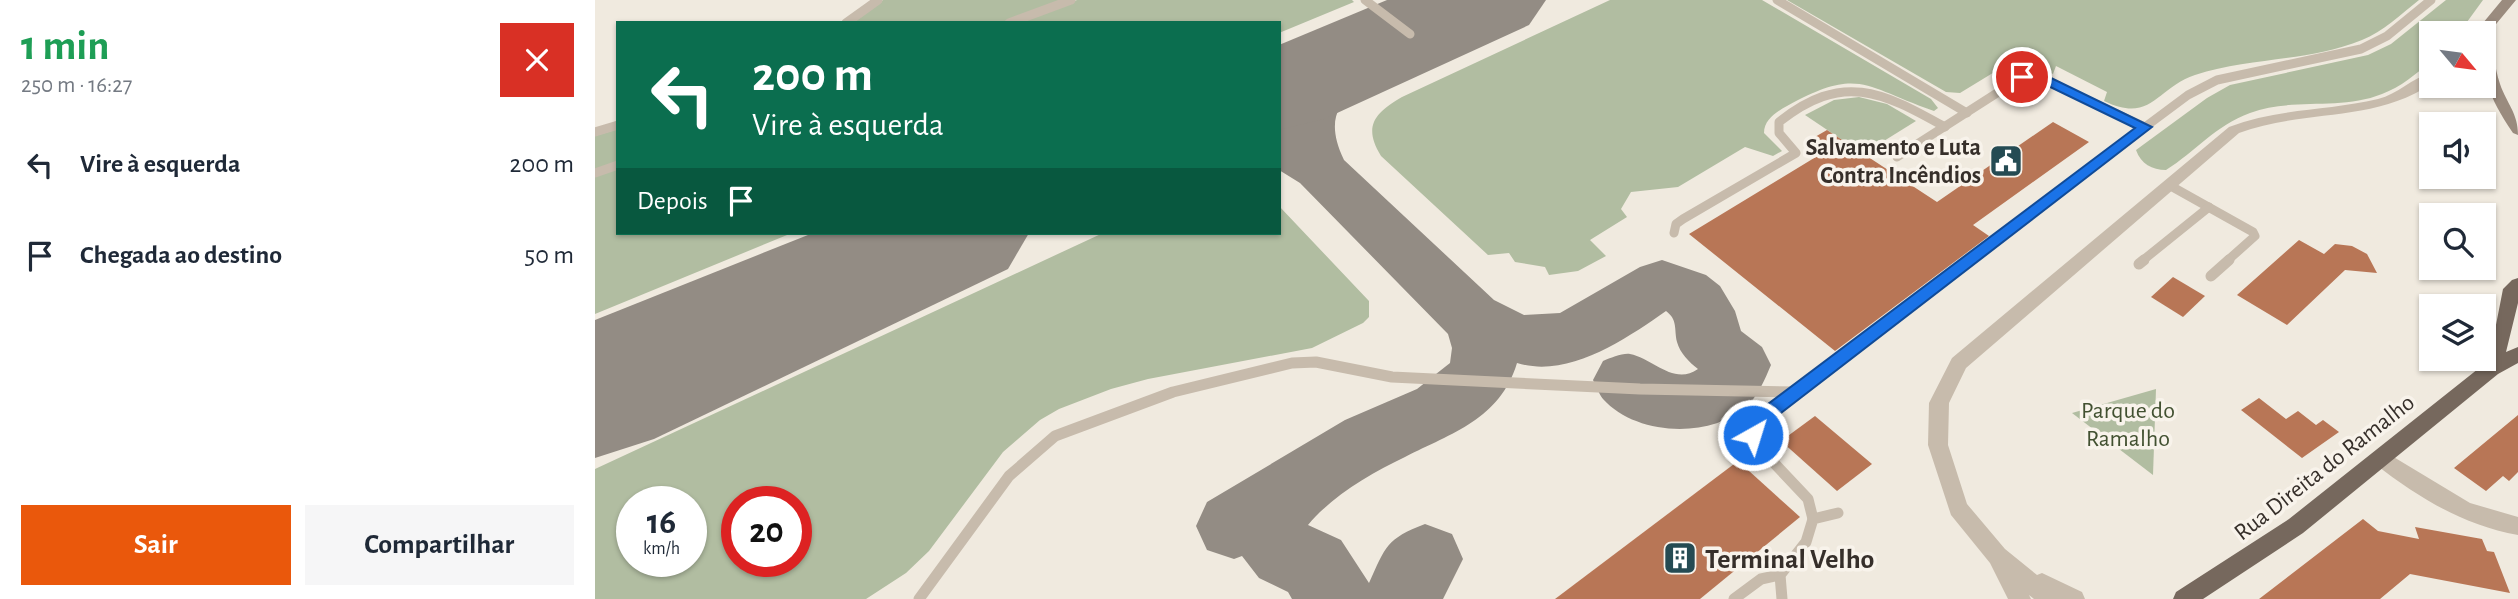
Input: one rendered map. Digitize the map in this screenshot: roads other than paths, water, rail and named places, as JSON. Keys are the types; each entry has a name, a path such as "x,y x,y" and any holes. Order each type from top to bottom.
{"main road":[{"path":"2491,21 2509,0"},
{"path":"2496,96 2518,130"},
{"path":"2496,354 2516,299"},
{"name":"Rua Direita do Ramalho","path":"2496,366 2518,354"},
{"name":"Rua Direita do Ramalho","path":"2184,599 2296,526 2489,371"}],"street":[{"path":"2020,599 1997,556 1958,509 1938,445 1939,403 1959,363 2234,130 2256,120 2290,113 2362,109 2395,99 2419,87"},
{"path":"2382,458 2429,493 2455,508 2496,523 2518,526"},
{"path":"1997,556 2051,599"},
{"path":"1997,556 2074,599"}],"lane":[{"path":"849,21 878,0"},
{"path":"1014,21 1072,0"},
{"path":"1365,0 1410,34"},
{"path":"1777,0 1967,113"},
{"path":"1782,599 1780,575 1800,552 1812,528 1813,519 1808,499 1757,445 1753,435 1754,427 1762,418 2191,93 2224,78 2364,48 2383,39 2431,0"},
{"path":"1897,157 2022,77 2030,76 2040,78 2145,127"},
{"path":"1674,233 1676,224 1683,219 1796,153 1779,132 1779,122 1790,112 1821,95 1835,91 1873,92 1892,97 1945,127"},
{"path":"595,132 616,126"},
{"path":"595,173 616,166"},
{"path":"2169,186 2253,232 2255,236 2211,276"},
{"path":"2139,264 2209,207"},
{"path":"919,599 1009,476 1055,436 1173,392 1292,363 1316,362 1392,377 1640,389 1796,392"},
{"path":"1813,519 1837,513"},
{"path":"1734,599 1754,581 1771,574 1780,575"}],"place":[{"name":"Salvamento e Luta Contra Incêndios","path":"2006,161"},
{"name":"Terminal Velho","path":"1680,558"}],"park label":[{"name":"Parque do Ramalho","path":"2128,424"}]}
